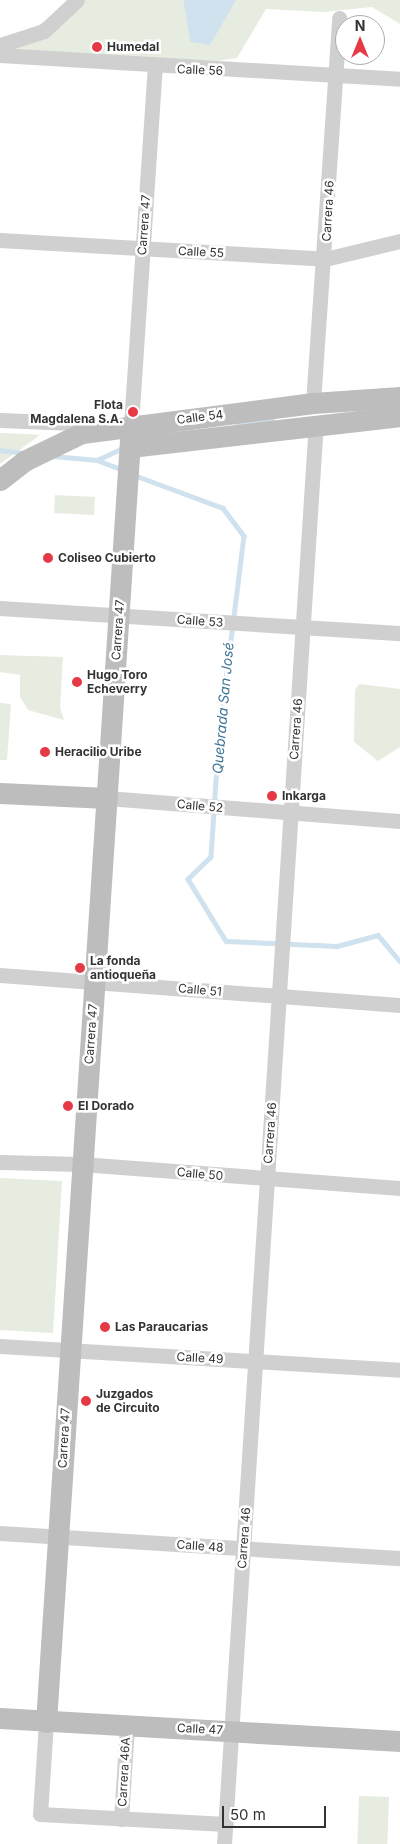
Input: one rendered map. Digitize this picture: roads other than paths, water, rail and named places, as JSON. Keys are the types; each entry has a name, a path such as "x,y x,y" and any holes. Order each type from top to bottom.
{"main road":[{"name":"Calle 54","path":"130,447 400,397"},
{"name":"Calle 54","path":"131,425 314,413 400,416"},
{"name":"Carrera 47","path":"46,1722 81,1164 95,981 131,425"},
{"path":"0,480 24,461 82,433 131,425"},
{"name":"Calle 52","path":"0,793 107,798"},
{"name":"Calle 47","path":"0,1718 46,1722 232,1730 400,1742"}],"street":[{"path":"0,37 39,24 67,0"},
{"path":"0,45 44,31 78,0"},
{"name":"Calle 56","path":"0,55 155,68 400,79"},
{"name":"Carrera 46","path":"224,1844 303,627 335,65"},
{"name":"Carrera 47","path":"131,425 155,68"},
{"name":"Calle 55","path":"0,240 325,259 400,241"},
{"name":"Calle 54","path":"0,420 131,425"},
{"name":"Calle 53","path":"0,608 400,633"},
{"name":"Calle 52","path":"107,798 400,821"},
{"name":"Calle 51","path":"0,975 400,1005"},
{"name":"Calle 50","path":"0,1162 81,1164 400,1188"},
{"name":"Calle 49","path":"0,1346 400,1370"},
{"name":"Calle 48","path":"0,1533 400,1558"},
{"name":"Carrera 47","path":"46,1722 40,1814 226,1824"},
{"name":"Carrera 46A","path":"122,1819 127,1725"}],"water":[{"path":"183,0 236,0 210,45 190,42"}],"waterway":[{"path":"237,423 272,420"},
{"path":"97,460 123,448"},
{"name":"Quebrada San José","path":"0,450 23,453"},
{"name":"Quebrada San José","path":"53,456 97,460 123,470"},
{"name":"Quebrada San José","path":"134,475 223,508 244,536 219,736 211,857 188,879 226,941 337,946 378,935 400,961"}],"place":[{"name":"Humedal","path":"97,47"},
{"name":"Flota Magdalena S.A.","path":"133,412"},
{"name":"Coliseo Cubierto","path":"48,558"},
{"name":"Hugo Toro Echeverry","path":"77,682"},
{"name":"Heracilio Uribe","path":"45,752"},
{"name":"Inkarga","path":"272,796"},
{"name":"La fonda antioqueña","path":"80,968"},
{"name":"El Dorado","path":"68,1106"},
{"name":"Las Paraucarias","path":"105,1327"},
{"name":"Juzgados de Circuito","path":"86,1401"}]}
